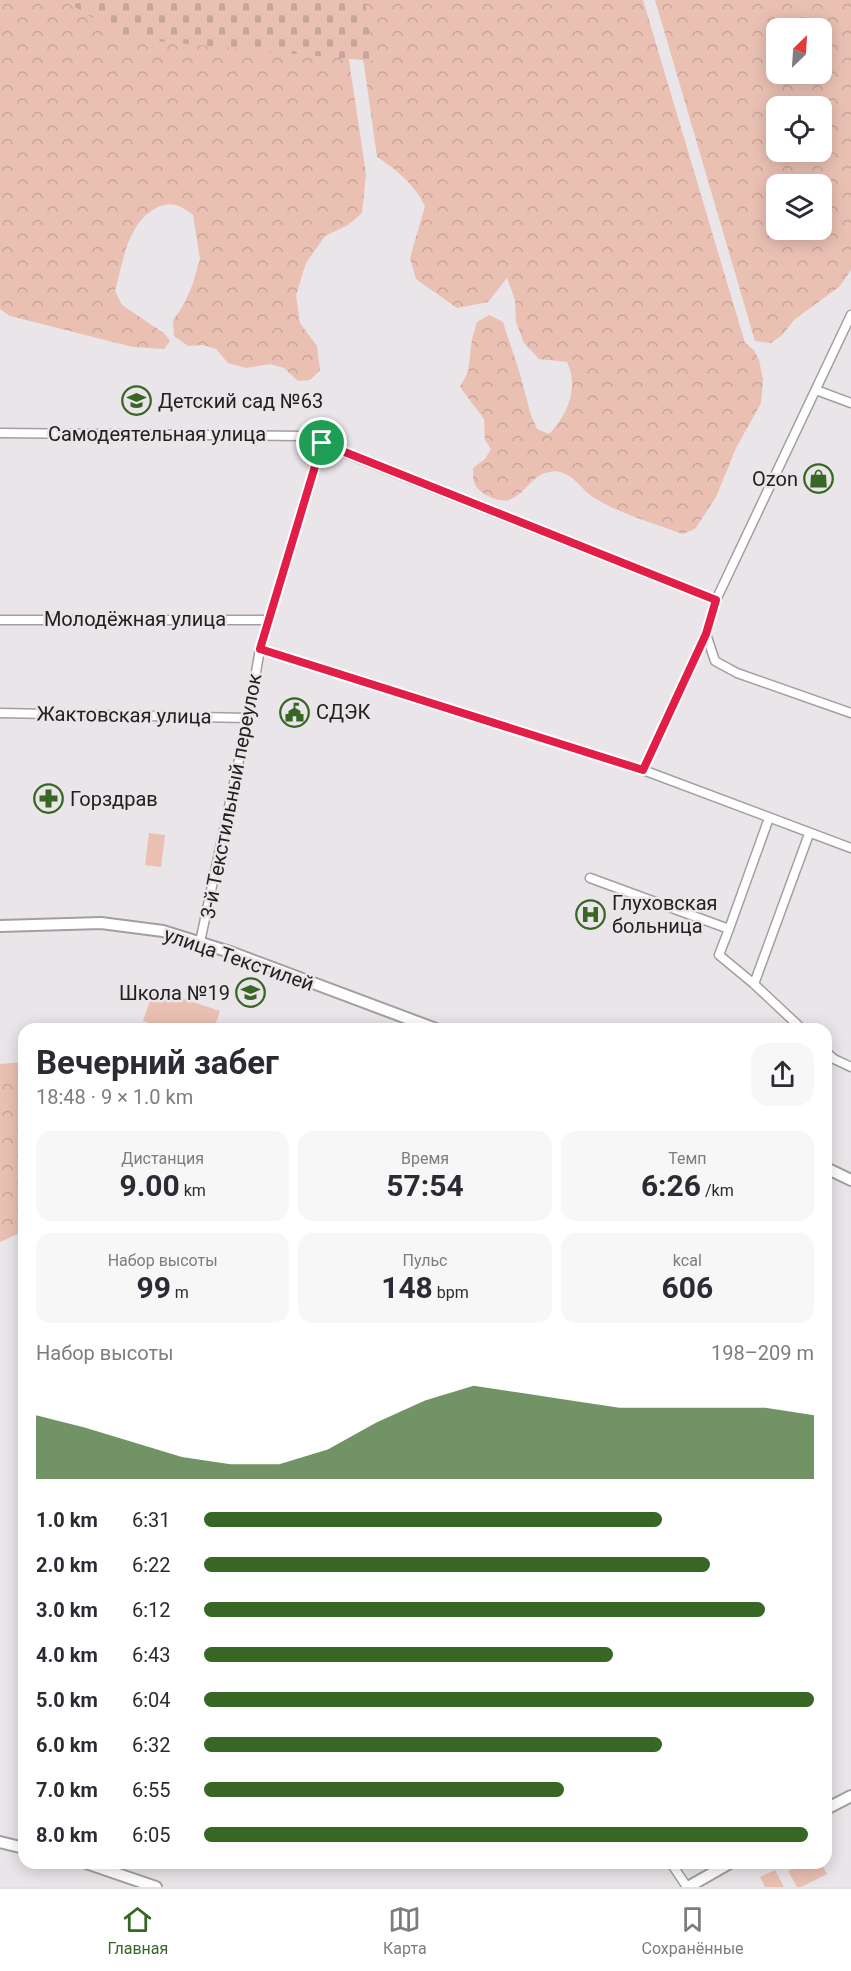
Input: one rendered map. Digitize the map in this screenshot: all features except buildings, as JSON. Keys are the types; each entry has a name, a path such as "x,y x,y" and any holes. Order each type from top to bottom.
{"street":[{"path":"643,770 706,634 716,600 851,315"},
{"path":"816,390 851,403"},
{"name":"Самодеятельная улица","path":"0,433 302,436 716,600"},
{"name":"3-й Текстильный переулок","path":"200,942 248,718 260,649 322,443"},
{"name":"Молодёжная улица","path":"0,620 269,620"},
{"path":"706,634 715,661 736,673 851,713"},
{"path":"260,649 643,770 851,848"},
{"name":"Жактовская улица","path":"0,713 248,718"},
{"path":"769,819 719,956 754,984 796,1023"},
{"path":"754,984 810,834"},
{"path":"590,878 729,929"},
{"name":"улица Текстилей","path":"0,926 101,923 163,931 200,942 420,1023"},
{"path":"832,1057 851,1067"},
{"path":"832,1171 851,1180"},
{"path":"832,1806 851,1796"},
{"path":"0,1842 18,1846"},
{"path":"109,1869 156,1887"},
{"path":"675,1869 687,1887 719,1869"}],"green space":[{"path":"0,0 340,0 366,174 362,213 348,225 325,236 306,263 296,295 300,323 317,346 320,370 310,380 298,381 284,368 270,364 246,368 228,363 216,349 203,345 188,346 174,336 173,320 183,306 192,286 200,259 193,215 173,204 163,205 151,211 136,227 127,247 115,291 122,305 165,334 170,341 164,349 133,347 10,316 0,309"},
{"path":"64,0 365,0 373,61 125,38"},
{"path":"355,0 643,0 745,343 754,350 759,360 763,380 761,403 736,448 716,497 695,529 683,534 625,513 602,503 570,476 560,472 551,472 537,477 516,497 504,501 494,499 476,486 473,479 473,468 485,459 491,449 485,440 484,419 460,387 468,372 472,339 477,322 489,315 503,322 537,429 549,434 562,418 572,391 570,371 567,362 539,359 524,343 516,322 515,300 507,278 488,302 457,308 416,279 410,258 425,206 416,191 404,178 377,157"},
{"path":"655,0 851,0 851,270 839,287 795,319 781,336 771,343 755,341"},
{"path":"149,833 165,835 161,867 145,865"},
{"path":"154,989 220,1011 216,1023 149,1023 143,1021"},
{"path":"18,1062 18,1234 0,1242 0,1064"},
{"path":"824,1869 827,1874 797,1887 788,1871"},
{"path":"775,1870 784,1887 765,1887 760,1877"}],"place":[{"name":"Детский сад №63","path":"137,401"},
{"name":"Ozon","path":"819,479"},
{"name":"СДЭК","path":"295,712"},
{"name":"Горздрав","path":"49,799"},
{"name":"Глуховская больница","path":"591,914"},
{"name":"Школа №19","path":"251,993"}],"route":[{"path":"322,443 716,600 706,634 643,770 260,649 322,443"}]}
